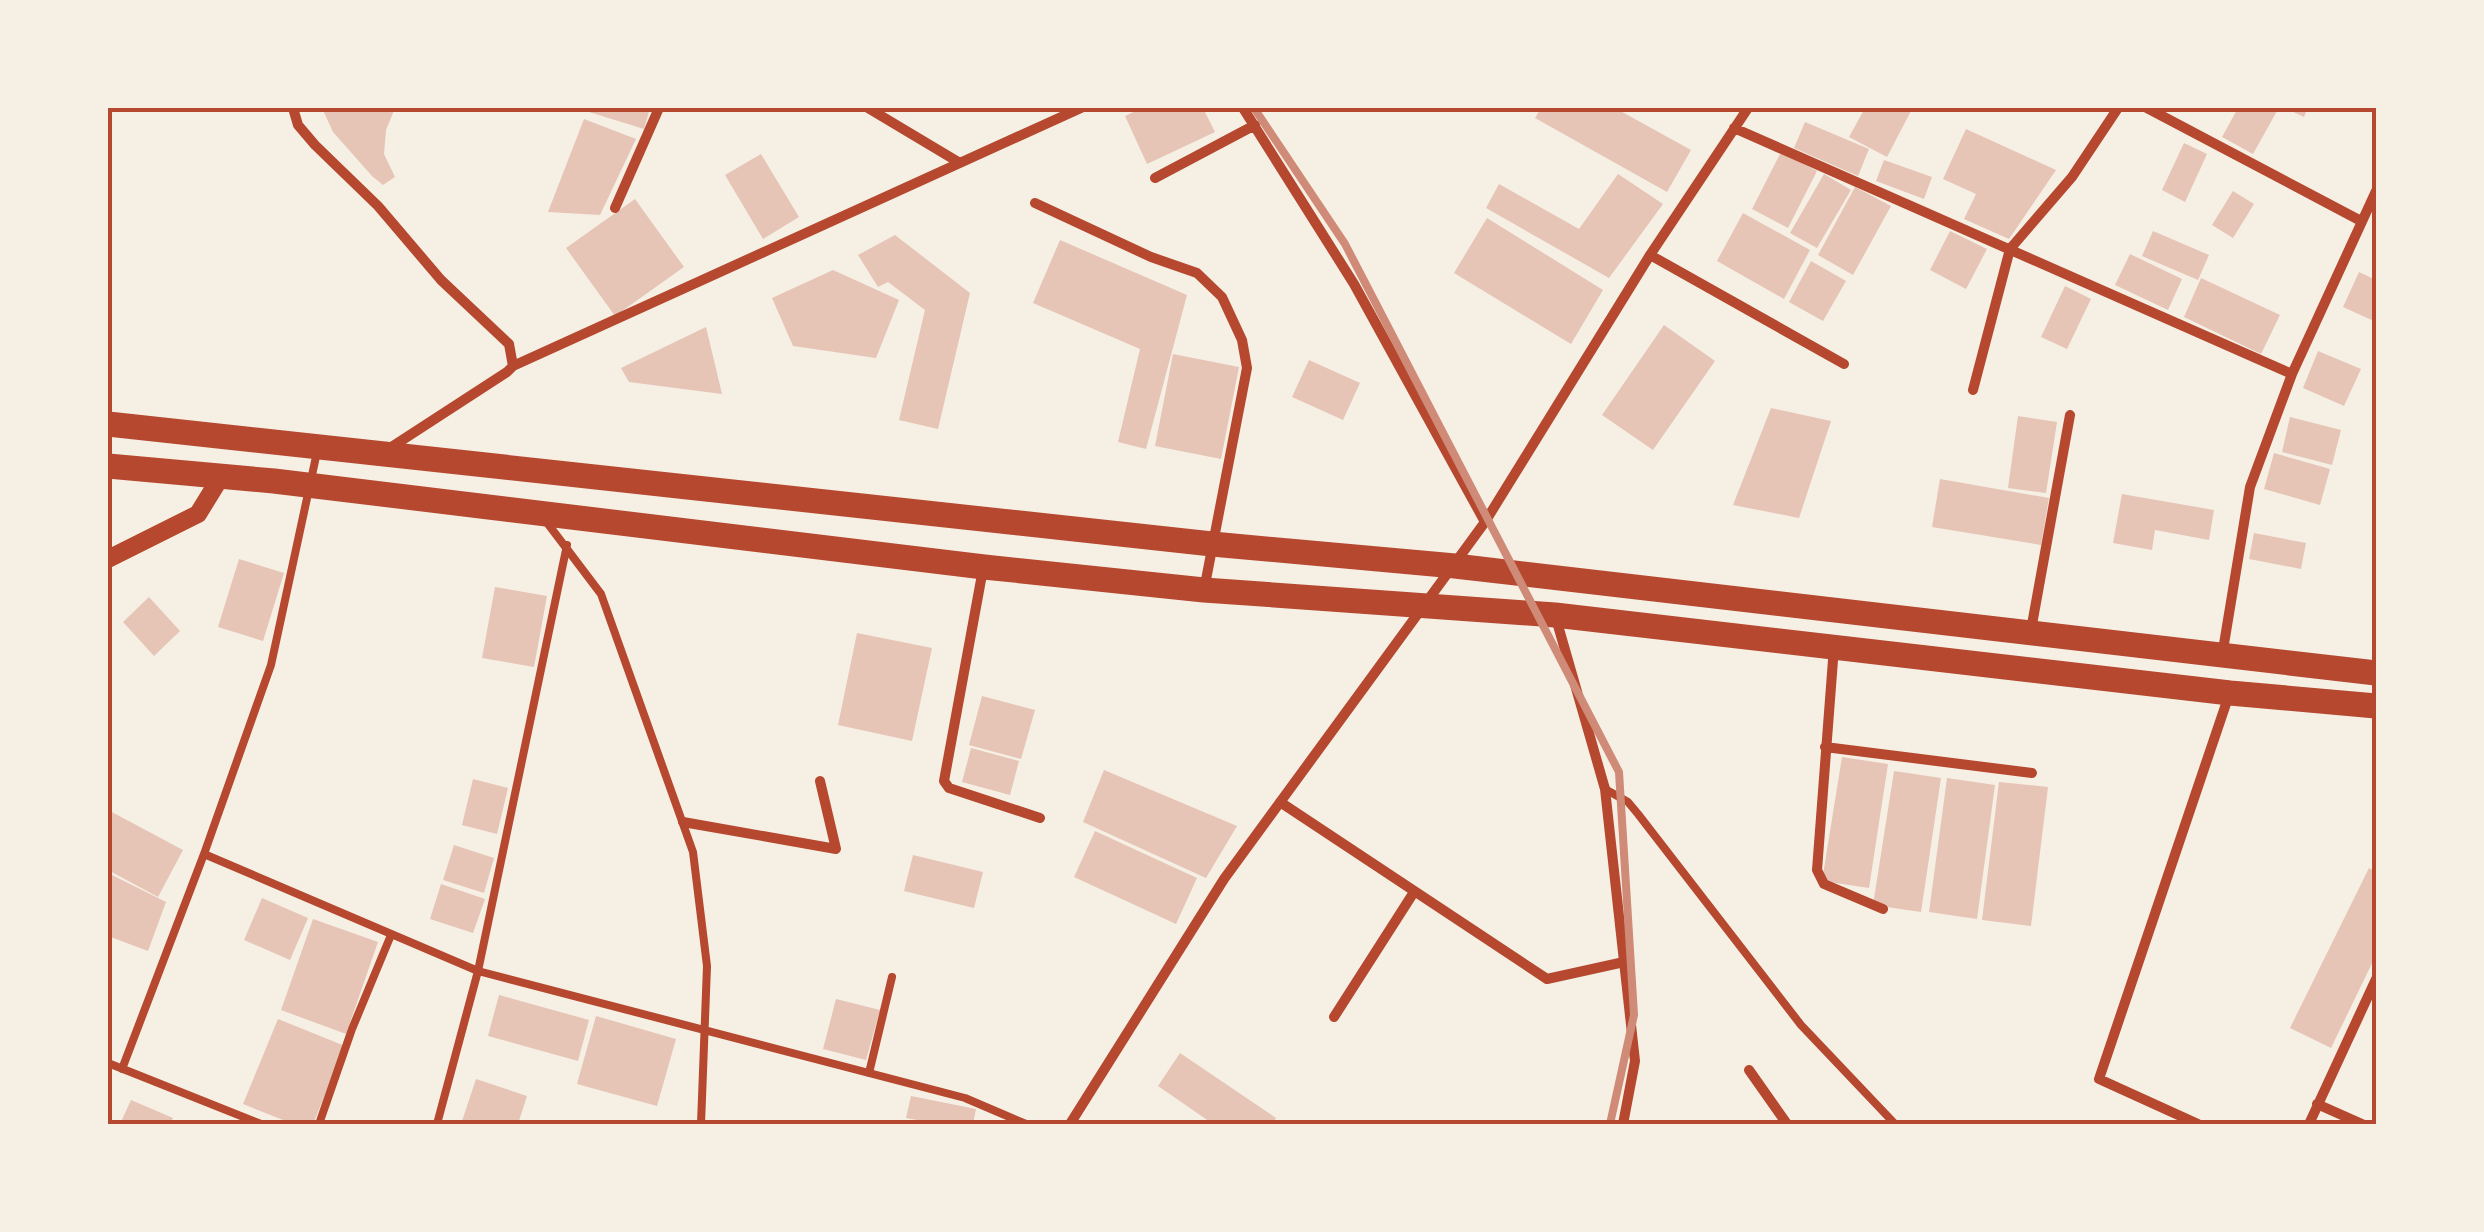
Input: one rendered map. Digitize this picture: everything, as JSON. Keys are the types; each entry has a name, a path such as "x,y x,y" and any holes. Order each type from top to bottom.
{"main road":[{"path":"108,424 1212,544 1455,566 2376,673"},
{"path":"108,466 312,485 984,567 1204,590 1555,614 2230,693 2376,706"}],"street":[{"path":"293,108 298,124 315,144 378,206 441,280 509,344 514,366"},
{"path":"616,208 659,108"},
{"path":"868,108 960,163"},
{"path":"380,454 514,366 1081,108"},
{"path":"1243,108 1354,284 1484,522"},
{"path":"1070,1124 1224,879 1455,566 1650,255 1748,108"},
{"path":"1973,390 2010,249 2072,177 2118,108"},
{"path":"2147,108 2361,221"},
{"path":"1155,178 1255,125"},
{"path":"1734,128 2292,374"},
{"path":"2222,656 2250,487 2292,374 2376,191"},
{"path":"1036,202 1151,257 1196,273 1222,297 1242,340 1248,368 1204,590"},
{"path":"1650,255 1844,364"},
{"path":"2030,633 2070,414"},
{"path":"108,558 198,514 222,476"},
{"path":"984,567 944,782 949,788 1040,818"},
{"path":"1555,614 1605,789 1635,1060 1623,1124"},
{"path":"1834,646 1816,870 1824,884 1883,909"},
{"path":"2198,1124 2099,1078 2230,693"},
{"path":"1825,747 2032,773"},
{"path":"683,822 836,849 820,781"},
{"path":"1280,802 1547,979 1624,962"},
{"path":"1334,1017 1414,892"},
{"path":"2308,1124 2376,979"},
{"path":"1748,1070 1787,1124"},
{"path":"2317,1104 2362,1124"}],"lane":[{"path":"122,1069 271,665 318,448"},
{"path":"540,515 602,594 693,852 707,966 702,1124"},
{"path":"437,1124 478,970 567,546"},
{"path":"1605,789 1628,802 1801,1025 1895,1124"},
{"path":"204,854 478,970 965,1098 1026,1124"},
{"path":"319,1124 391,934"},
{"path":"868,1073 892,977"},
{"path":"108,1063 261,1124"}],"building":[{"path":"322,108 395,108 386,130 384,154 395,177 383,185 372,176 333,132"},
{"path":"591,108 650,108 644,129 589,112"},
{"path":"1142,108 1203,108 1215,132 1147,164 1125,116"},
{"path":"1541,108 1615,108 1691,150 1667,192 1535,118"},
{"path":"1865,108 1912,109 1887,157 1849,137"},
{"path":"2238,108 2277,111 2253,154 2222,137"},
{"path":"2285,108 2308,108 2304,117"},
{"path":"584,119 636,139 600,215 548,212"},
{"path":"1805,122 1869,149 1858,176 1794,148"},
{"path":"1966,129 2056,170 2009,239 1964,219 1976,194 1943,179"},
{"path":"2184,143 2207,154 2185,202 2162,190"},
{"path":"1781,152 1817,171 1788,228 1752,209"},
{"path":"761,154 799,217 763,239 725,175"},
{"path":"1884,160 1932,177 1924,199 1876,181"},
{"path":"1618,174 1663,204 1609,278 1486,208 1499,184 1579,229"},
{"path":"1824,174 1851,190 1817,248 1790,233"},
{"path":"1855,187 1891,206 1853,275 1818,255"},
{"path":"2233,191 2254,204 2233,238 2212,225"},
{"path":"635,199 684,267 615,316 566,248"},
{"path":"1743,213 1810,250 1784,299 1717,261"},
{"path":"1487,218 1603,290 1571,344 1454,273"},
{"path":"1950,231 1987,249 1966,289 1930,270"},
{"path":"2153,231 2209,255 2198,280 2142,256"},
{"path":"895,235 970,293 938,429 899,420 925,310 888,282 878,287 858,255"},
{"path":"1060,240 1187,295 1146,449 1118,442 1140,349 1033,303"},
{"path":"2130,254 2182,279 2168,310 2115,285"},
{"path":"1811,261 1846,281 1823,321 1789,302"},
{"path":"833,270 899,300 876,358 793,346 772,298"},
{"path":"2359,272 2376,280 2376,322 2343,307"},
{"path":"2201,278 2280,315 2261,354 2184,317"},
{"path":"2065,286 2091,299 2067,349 2041,337"},
{"path":"1664,325 1715,361 1653,450 1602,415"},
{"path":"706,327 722,394 629,382 621,368"},
{"path":"2318,351 2361,369 2344,406 2303,388"},
{"path":"1173,354 1239,367 1221,459 1155,446"},
{"path":"1309,360 1360,383 1343,420 1292,397"},
{"path":"1771,408 1831,421 1799,518 1733,505"},
{"path":"2018,416 2057,422 2046,493 2008,488"},
{"path":"2290,417 2341,430 2332,465 2282,452"},
{"path":"2274,453 2330,469 2320,505 2264,489"},
{"path":"1940,479 2049,498 2041,545 1932,527"},
{"path":"2122,494 2214,510 2209,540 2155,530 2152,550 2113,543"},
{"path":"2254,533 2306,543 2301,569 2249,559"},
{"path":"239,559 284,573 263,641 218,627"},
{"path":"495,587 547,596 534,667 482,658"},
{"path":"149,597 180,631 154,656 123,622"},
{"path":"857,633 932,648 912,741 838,725"},
{"path":"982,696 1035,710 1021,759 969,745"},
{"path":"971,748 1019,761 1010,795 962,782"},
{"path":"1842,757 1888,764 1869,888 1822,881"},
{"path":"1104,770 1237,826 1206,878 1083,822"},
{"path":"1894,771 1941,778 1921,912 1873,905"},
{"path":"1947,778 1995,785 1977,919 1929,912"},
{"path":"473,779 508,788 497,834 462,825"},
{"path":"1999,782 2048,787 2031,926 1982,920"},
{"path":"108,810 183,850 158,897 108,870"},
{"path":"1095,831 1197,878 1176,924 1074,877"},
{"path":"454,845 494,858 484,893 443,880"},
{"path":"913,855 983,872 974,908 904,891"},
{"path":"2369,868 2376,872 2376,955 2331,1048 2290,1028"},
{"path":"108,873 166,902 148,951 108,936"},
{"path":"441,884 485,899 473,933 430,919"},
{"path":"262,898 308,918 290,960 244,940"},
{"path":"313,919 378,942 346,1034 281,1010"},
{"path":"499,995 589,1020 578,1061 488,1036"},
{"path":"836,999 880,1010 866,1060 823,1049"},
{"path":"596,1016 676,1039 657,1106 577,1084"},
{"path":"278,1019 345,1046 313,1124 293,1124 243,1104"},
{"path":"1180,1053 1276,1118 1272,1124 1213,1124 1158,1086"},
{"path":"476,1079 527,1096 518,1124 461,1124"},
{"path":"911,1096 976,1109 973,1124 906,1118"},
{"path":"131,1100 173,1118 170,1124 120,1124"}],"railway":[{"path":"1254,108 1345,244 1619,772 1634,1015 1610,1124"}]}
